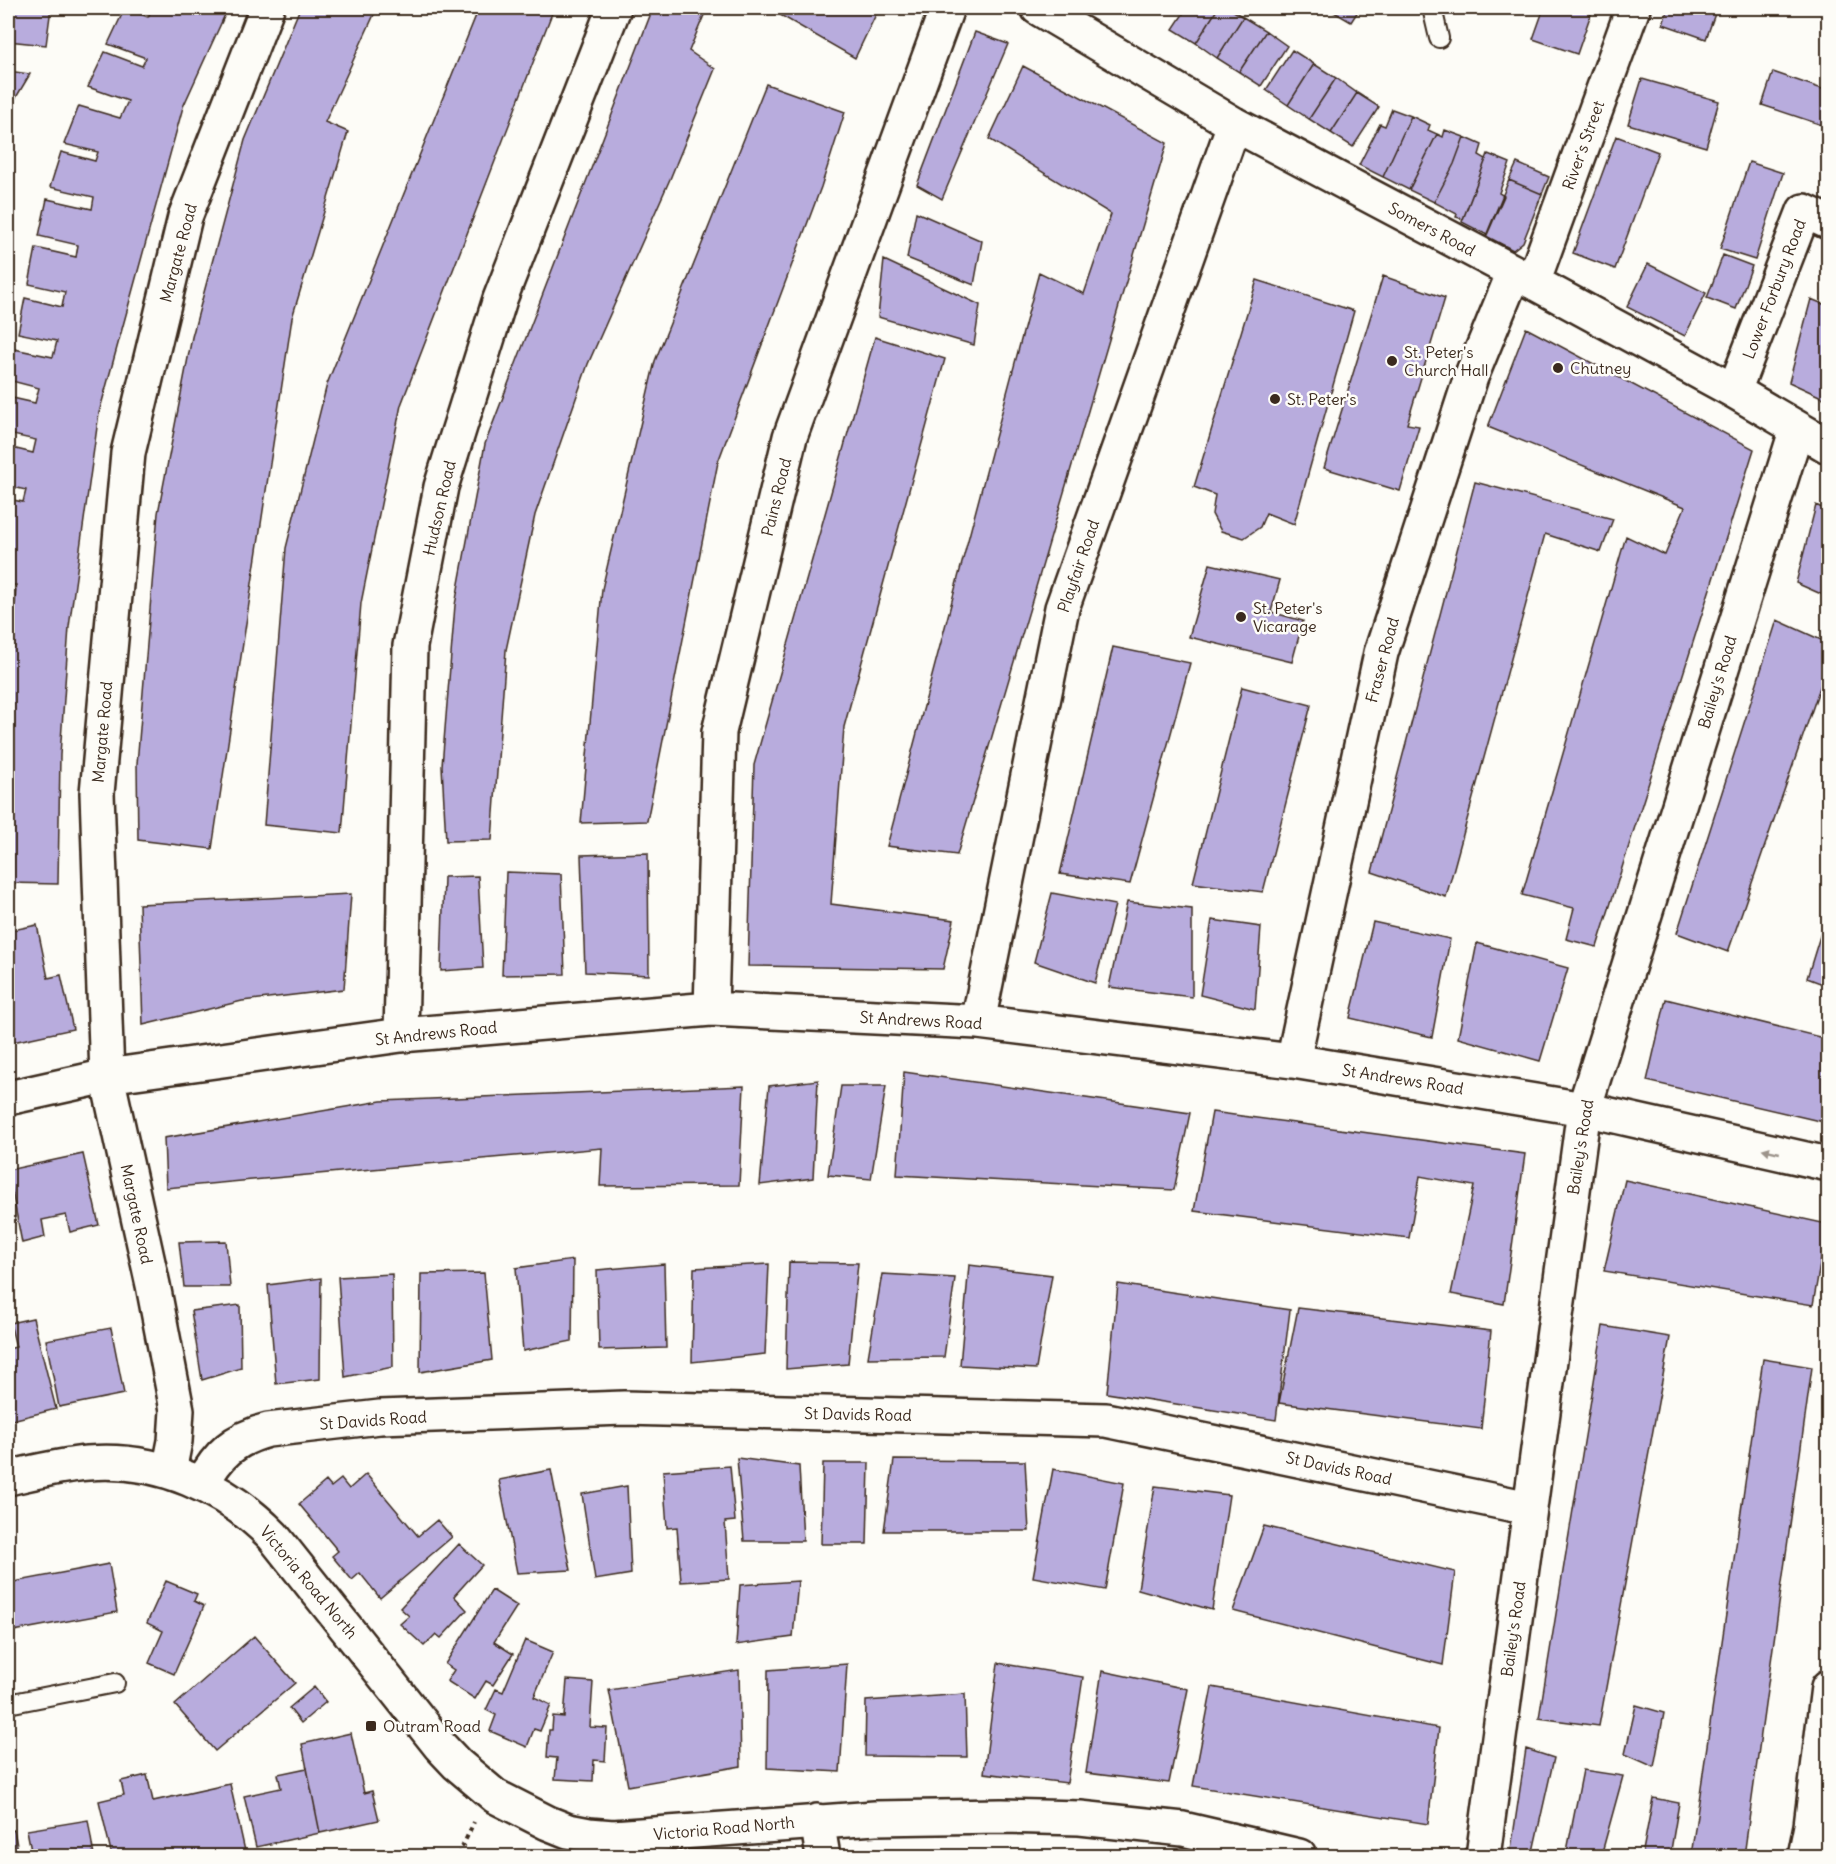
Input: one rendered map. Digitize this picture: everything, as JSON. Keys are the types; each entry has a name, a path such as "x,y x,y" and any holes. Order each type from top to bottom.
{"street":[{"name":"Margate Road","path":"169,1471 175,1441 177,1410 153,1285 107,1076 97,793 128,453 185,217 267,8"},
{"name":"Hudson Road","path":"401,1035 410,646 441,487 500,299 614,8"},
{"name":"Pains Road","path":"711,1009 719,732 790,437 946,8"},
{"name":"Somers Road","path":"1038,8 1234,124 1734,391 1828,447"},
{"name":"River's Street","path":"1523,277 1633,8"},
{"name":"Playfair Road","path":"978,1023 1062,608 1234,124"},
{"name":"Lower Forbury Road","path":"1734,391 1804,211 1828,222"},
{"name":"Fraser Road","path":"1293,1061 1381,653 1471,377 1523,277"},
{"name":"Bailey's Road","path":"1483,1857 1584,1109 1797,428"},
{"name":"St Andrews Road","path":"8,1098 107,1076 401,1035 711,1009 978,1023 1293,1061 1584,1109 1828,1164"},
{"name":"St Davids Road","path":"202,1484 211,1467 232,1445 268,1430 380,1418 624,1408 1106,1420 1530,1508"},
{"name":"Victoria Road North","path":"8,1478 89,1462 119,1462 169,1471 202,1484 235,1502 254,1516 293,1560 440,1746 483,1786 523,1812 568,1831 613,1836 817,1821 945,1816 1080,1818 1183,1829 1299,1857"},
{"path":"1805,1857 1828,1688"},
{"path":"817,1821 823,1857"}],"lane":[{"path":"1432,8 1439,38"},
{"path":"8,1704 115,1683"}],"building":[{"path":"8,8 51,8 46,45 8,41"},
{"path":"125,8 148,17 153,8 228,8 183,107 99,413 69,627 60,755 58,884 8,883 8,656 11,636 8,636 8,602 15,603 16,585 8,585 8,499 23,502 26,490 8,486 8,447 33,453 36,440 8,434 8,397 35,403 39,388 8,380 14,349 53,357 57,341 18,333 25,298 62,307 65,292 29,284 36,248 76,257 78,245 39,236 47,199 92,209 94,197 50,187 61,152 95,161 98,152 64,144 79,106 120,118 128,101 88,87 105,52 142,66 146,58 108,44"},
{"path":"300,8 377,8 325,122 348,132 292,318 212,849 138,840 137,764 158,513 192,337 245,140"},
{"path":"479,8 554,8 401,405 361,603 342,833 264,825 286,548 327,384"},
{"path":"653,8 707,8 689,51 715,69 670,179 588,364 535,515 506,650 492,840 446,841 442,766 455,605 485,444"},
{"path":"768,8 879,8 855,58"},
{"path":"1187,8 1218,8 1196,43 1173,29"},
{"path":"1218,8 1229,8 1243,17 1217,58 1196,43"},
{"path":"1327,8 1360,8 1351,22"},
{"path":"1544,8 1593,8 1577,54 1533,39"},
{"path":"1668,8 1717,8 1706,39 1663,24"},
{"path":"1243,17 1266,31 1239,72 1217,58"},
{"path":"1266,31 1287,46 1261,86 1239,72"},
{"path":"975,32 1008,44 942,199 917,185"},
{"path":"1292,50 1314,64 1288,105 1266,90"},
{"path":"1314,64 1336,78 1309,119 1288,105"},
{"path":"1023,66 1167,143 957,855 887,846 1039,272 1084,294 1111,214 989,139"},
{"path":"8,71 30,74 11,106 8,106"},
{"path":"1773,72 1828,91 1828,127 1762,105"},
{"path":"1336,78 1357,93 1331,133 1309,119"},
{"path":"1642,79 1719,101 1706,147 1628,124"},
{"path":"766,84 845,112 821,187 718,462 647,821 581,823 602,589 655,361"},
{"path":"1357,93 1379,107 1353,147 1331,133"},
{"path":"1392,109 1411,116 1383,177 1359,165 1380,124 1385,126"},
{"path":"1411,116 1430,125 1428,130 1437,134 1409,190 1383,177"},
{"path":"1445,130 1464,137 1454,164 1434,202 1409,190 1437,134 1443,137"},
{"path":"1616,136 1658,152 1615,269 1573,253"},
{"path":"1464,137 1482,145 1479,155 1486,159 1463,219 1456,217 1457,214 1434,202 1454,164"},
{"path":"1488,154 1510,163 1499,193 1504,196 1487,235 1462,222"},
{"path":"1749,162 1783,173 1755,260 1720,249"},
{"path":"1517,163 1549,177 1542,194 1509,180"},
{"path":"1509,180 1542,194 1523,242 1513,250 1486,236"},
{"path":"916,212 982,241 974,285 907,258"},
{"path":"1723,255 1752,266 1736,309 1707,298"},
{"path":"884,260 980,305 974,345 878,317"},
{"path":"1648,264 1706,293 1685,336 1627,307"},
{"name":"St. Peter's Church Hall","path":"1383,276 1445,298 1407,424 1419,426 1400,491 1324,468"},
{"name":"St. Peter's","path":"1257,280 1354,311 1294,524 1266,513 1260,527 1244,538 1221,531 1212,514 1215,495 1194,487"},
{"path":"1811,299 1828,306 1828,400 1789,382"},
{"path":"1526,328 1754,449 1597,947 1566,939 1574,908 1522,895 1626,536 1665,555 1685,507 1488,427"},
{"path":"875,337 945,359 844,727 831,904 954,920 943,969 748,966 754,765"},
{"path":"1475,482 1613,519 1601,552 1545,534 1446,897 1372,872"},
{"path":"1816,505 1828,511 1828,597 1796,583"},
{"name":"St. Peter's Vicarage","path":"1210,564 1280,580 1271,612 1303,621 1292,662 1189,637"},
{"path":"1777,620 1828,643 1828,664 1728,952 1677,933"},
{"path":"1113,647 1190,663 1130,884 1060,874"},
{"path":"1242,687 1311,705 1263,892 1193,883"},
{"path":"648,853 649,975 585,972 581,855"},
{"path":"506,872 561,874 565,974 502,975"},
{"path":"478,876 483,968 441,971 444,877"},
{"path":"1052,893 1115,905 1095,983 1034,962"},
{"path":"351,894 344,989 242,1001 143,1025 139,904"},
{"path":"1127,902 1192,909 1192,997 1109,987"},
{"path":"1828,910 1828,986 1807,978"},
{"path":"1212,920 1261,927 1255,1009 1200,995"},
{"path":"1373,922 1450,939 1432,1037 1350,1018"},
{"path":"37,925 48,978 61,975 73,1029 8,1043 8,931"},
{"path":"1477,943 1568,968 1540,1061 1458,1038"},
{"path":"1666,999 1828,1039 1828,1123 1647,1081"},
{"path":"904,1072 1190,1113 1174,1190 897,1175"},
{"path":"818,1080 813,1178 760,1185 769,1086"},
{"path":"744,1086 739,1185 600,1186 602,1148 166,1188 164,1138 381,1101"},
{"path":"841,1086 886,1086 871,1179 828,1175"},
{"path":"1212,1112 1525,1154 1504,1304 1451,1294 1474,1186 1420,1176 1409,1238 1194,1211"},
{"path":"83,1154 99,1225 70,1232 66,1215 42,1220 45,1237 22,1243 8,1170"},
{"path":"1625,1180 1827,1224 1813,1305 1604,1271"},
{"path":"226,1241 230,1287 184,1287 179,1242"},
{"path":"573,1260 572,1341 523,1351 516,1268"},
{"path":"789,1262 858,1263 848,1364 786,1369"},
{"path":"664,1264 666,1348 599,1350 597,1270"},
{"path":"769,1264 765,1354 692,1362 694,1268"},
{"path":"969,1265 1052,1275 1036,1369 960,1365"},
{"path":"484,1273 492,1360 420,1372 421,1274"},
{"path":"392,1274 393,1367 345,1377 338,1277"},
{"path":"882,1274 955,1278 944,1357 868,1358"},
{"path":"321,1278 320,1379 276,1384 268,1285"},
{"path":"1118,1284 1290,1310 1276,1420 1107,1393"},
{"path":"240,1305 241,1368 202,1380 191,1311"},
{"path":"1298,1308 1491,1331 1481,1429 1279,1403"},
{"path":"33,1318 56,1409 8,1421 8,1349 16,1347 10,1323"},
{"path":"1603,1326 1670,1337 1599,1726 1539,1718"},
{"path":"111,1328 124,1394 59,1407 46,1340"},
{"path":"1763,1359 1812,1367 1744,1856 1691,1856"},
{"path":"737,1458 799,1466 803,1541 744,1541"},
{"path":"894,1460 1025,1461 1029,1531 884,1531"},
{"path":"823,1463 869,1463 867,1544 821,1544"},
{"path":"730,1466 735,1521 725,1522 729,1579 681,1582 677,1527 667,1528 663,1471"},
{"path":"1053,1469 1124,1483 1105,1590 1033,1577"},
{"path":"551,1470 571,1570 517,1573 499,1480"},
{"path":"366,1474 418,1536 437,1520 452,1537 380,1598 360,1573 352,1580 332,1556 338,1551 299,1504 326,1481 331,1487 341,1479 349,1489"},
{"path":"627,1486 631,1574 595,1580 582,1494"},
{"path":"1155,1486 1229,1495 1212,1610 1138,1589"},
{"path":"1264,1526 1455,1572 1443,1665 1233,1611"},
{"path":"459,1544 482,1565 454,1596 467,1610 441,1638 436,1634 424,1646 400,1624 409,1616 400,1608"},
{"path":"109,1564 117,1612 8,1632 8,1583"},
{"path":"166,1581 197,1594 194,1601 204,1606 174,1674 149,1663 163,1631 147,1623"},
{"path":"798,1581 793,1637 736,1645 740,1585"},
{"path":"492,1590 517,1606 494,1642 513,1654 493,1685 486,1681 475,1699 447,1681 454,1670 445,1664"},
{"path":"254,1636 295,1683 215,1751 175,1705"},
{"path":"525,1640 553,1652 534,1697 551,1705 540,1731 534,1729 527,1747 490,1731 496,1715 486,1710 496,1689 503,1692"},
{"path":"998,1663 1083,1677 1067,1783 984,1773"},
{"path":"847,1664 840,1772 767,1768 768,1670"},
{"path":"739,1670 741,1766 628,1786 609,1690"},
{"path":"1102,1671 1188,1689 1169,1783 1086,1773"},
{"path":"567,1680 593,1682 590,1727 607,1728 605,1761 594,1760 593,1781 555,1779 557,1758 547,1757 549,1730 552,1730 553,1716 564,1717"},
{"path":"314,1687 326,1702 301,1723 289,1708"},
{"path":"1212,1687 1439,1728 1428,1824 1193,1786"},
{"path":"965,1694 967,1757 865,1756 866,1701"},
{"path":"1636,1705 1664,1713 1654,1767 1625,1754"},
{"path":"351,1733 364,1793 372,1791 379,1820 320,1833 302,1744"},
{"path":"1526,1749 1554,1758 1532,1856 1510,1856"},
{"path":"307,1768 320,1833 256,1847 244,1796 281,1788 278,1774"},
{"path":"1583,1770 1623,1776 1601,1856 1566,1856"},
{"path":"147,1775 153,1801 230,1784 245,1851 218,1856 112,1856 99,1801 124,1795 121,1781"},
{"path":"1653,1798 1679,1803 1670,1856 1642,1856"},
{"path":"88,1820 94,1856 32,1856 27,1830"},
{"path":"14,1830 19,1856 8,1856 8,1831"}],"place":[{"name":"St. Peter's Church Hall","path":"1392,361"},
{"name":"Chutney","path":"1558,368"},
{"name":"St. Peter's","path":"1275,399"},
{"name":"St. Peter's Vicarage","path":"1241,617"},
{"name":"Outram Road","path":"371,1726"}]}
